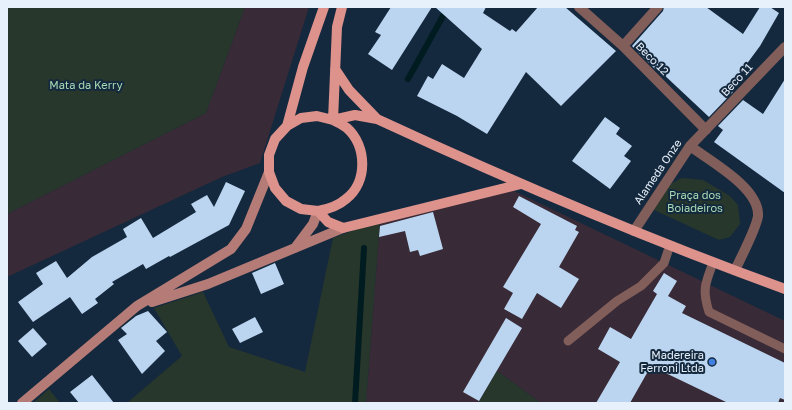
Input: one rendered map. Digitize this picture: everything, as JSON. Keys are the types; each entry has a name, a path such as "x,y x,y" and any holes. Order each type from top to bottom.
{"main road":[{"path":"287,126 302,67 324,7"},
{"path":"333,120 337,27 342,7"},
{"path":"335,69 349,90 377,119"},
{"path":"333,120 355,114 377,119 521,184 713,263 785,289"},
{"path":"318,116 333,120 347,128 357,140 362,155 362,171 357,186 347,199 334,208 318,211 301,209 286,201 275,188 269,172 269,155 275,139 287,126 301,118 318,116"},
{"path":"318,211 328,222 343,228 521,184"}],"street":[{"name":"Beco 12","path":"579,7 623,46 706,130"},
{"path":"623,46 658,7"},
{"name":"Beco 11","path":"706,130 785,47"},
{"name":"Alameda Onze","path":"634,230 690,146 706,130"},
{"path":"690,146 747,188 757,203 758,217 735,270"},
{"path":"22,403 137,306 231,249 246,228 269,172"},
{"path":"295,248 313,224 318,211"},
{"path":"137,306 208,284 343,228"}],"lane":[{"path":"568,341 618,301 641,286 664,263 670,245"},
{"path":"713,263 705,284 704,297 709,312 785,349"}],"shaded area":[{"path":"245,7 309,7 260,163 222,177 7,277 7,214 206,113"},
{"path":"510,189 785,321 785,403 541,403 497,371 478,403 366,403 380,221"}],"green space":[{"name":"Mata da Kerry","path":"7,7 245,7 206,113 7,214"},
{"name":"Praça dos Boiadeiros","path":"682,178 703,180 730,196 738,205 740,224 730,237 719,240 652,209 672,183"},
{"path":"380,221 366,403 127,403 182,356 154,308 203,292 229,347 305,372 333,238"},
{"path":"497,371 541,403 478,403"},
{"path":"49,389 60,403 33,403"}],"building":[{"path":"391,7 432,7 392,70 368,54 381,35 375,32"},
{"path":"435,7 486,7 483,13 510,31 512,29 516,32 538,7 565,7 616,51 561,106 526,72 487,134 457,116 417,96 428,76 433,79 442,64 464,78 482,49"},
{"path":"664,7 706,7 743,34 760,7 770,7 779,13 760,46 729,88 733,92 709,117 661,72 660,73 655,69 632,46 663,11"},
{"path":"785,79 785,193 714,142 723,130 718,126 743,100 763,114"},
{"path":"605,117 620,128 616,134 632,146 624,156 631,161 610,189 572,161"},
{"path":"226,182 245,191 229,225 146,269 143,264 112,282 114,284 95,299 98,303 82,314 70,297 33,322 18,302 43,284 36,273 56,261 67,278 92,257 127,237 123,229 141,218 153,238 196,212 191,204 207,195 214,207"},
{"path":"519,196 577,226 575,230 579,232 559,267 579,279 561,308 537,293 522,319 504,309 513,293 503,287 541,224 513,207"},
{"path":"433,212 443,249 420,256 418,250 410,252 405,231 379,237 380,226"},
{"path":"275,263 284,284 261,294 252,273"},
{"path":"664,273 677,281 668,296 686,306 682,313 785,363 785,400 780,398 778,403 728,403 651,366 630,403 596,403 620,362 598,349 610,327 631,339 657,294 653,291"},
{"path":"148,311 167,332 156,341 165,351 142,374 118,340 127,334 121,328 136,316"},
{"path":"255,317 263,332 240,343 232,329"},
{"path":"506,318 522,328 479,401 463,392"},
{"path":"33,328 47,344 32,357 18,341"},
{"path":"92,375 114,403 79,403 70,392"}],"waterway":[{"path":"408,79 448,7"},
{"path":"355,403 364,248"}],"place":[{"name":"Madereira Ferroni Ltda","path":"712,362"}]}
